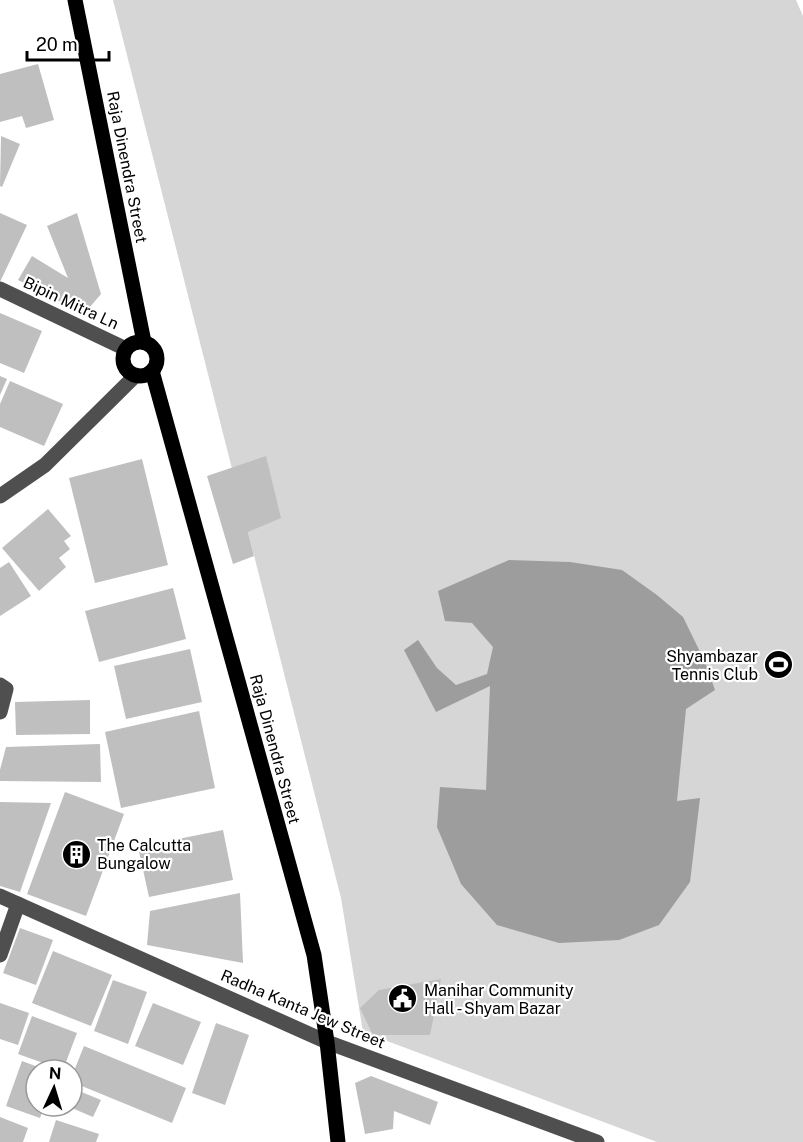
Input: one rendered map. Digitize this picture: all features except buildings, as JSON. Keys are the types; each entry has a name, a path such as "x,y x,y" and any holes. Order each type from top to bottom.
{"main road":[{"name":"Raja Dinendra Street","path":"75,0 144,342"},
{"path":"135,342 144,342 151,346 157,356 152,371 148,374 131,374 124,365 123,354 126,349 135,342"},
{"name":"Raja Dinendra Street","path":"152,371 314,955 327,1042 338,1142"}],"street":[{"name":"Bipin Mitra Ln","path":"0,289 126,349"},
{"path":"0,496 45,465 136,375"},
{"path":"0,685 6,689 0,712"},
{"name":"Radha Kanta Jew Street","path":"0,896 327,1042 597,1142"},
{"path":"0,955 18,904"}],"shaded area":[{"path":"113,0 796,0 803,16 803,1142 657,1142 363,1032 341,898"},
{"path":"509,560 570,562 622,570 683,617 705,662 715,690 686,709 677,801 700,798 690,882 659,925 619,940 559,943 497,925 461,884 437,827 440,787 486,790 490,686 436,712 404,650 418,640 437,668 456,685 487,674 493,647 472,623 445,621 438,591"}],"place":[{"name":"Shyambazar Tennis Club","path":"779,665"},
{"name":"The Calcutta Bungalow","path":"76,854"},
{"name":"Manihar Community Hall - Shyam Bazar","path":"403,999"}]}
